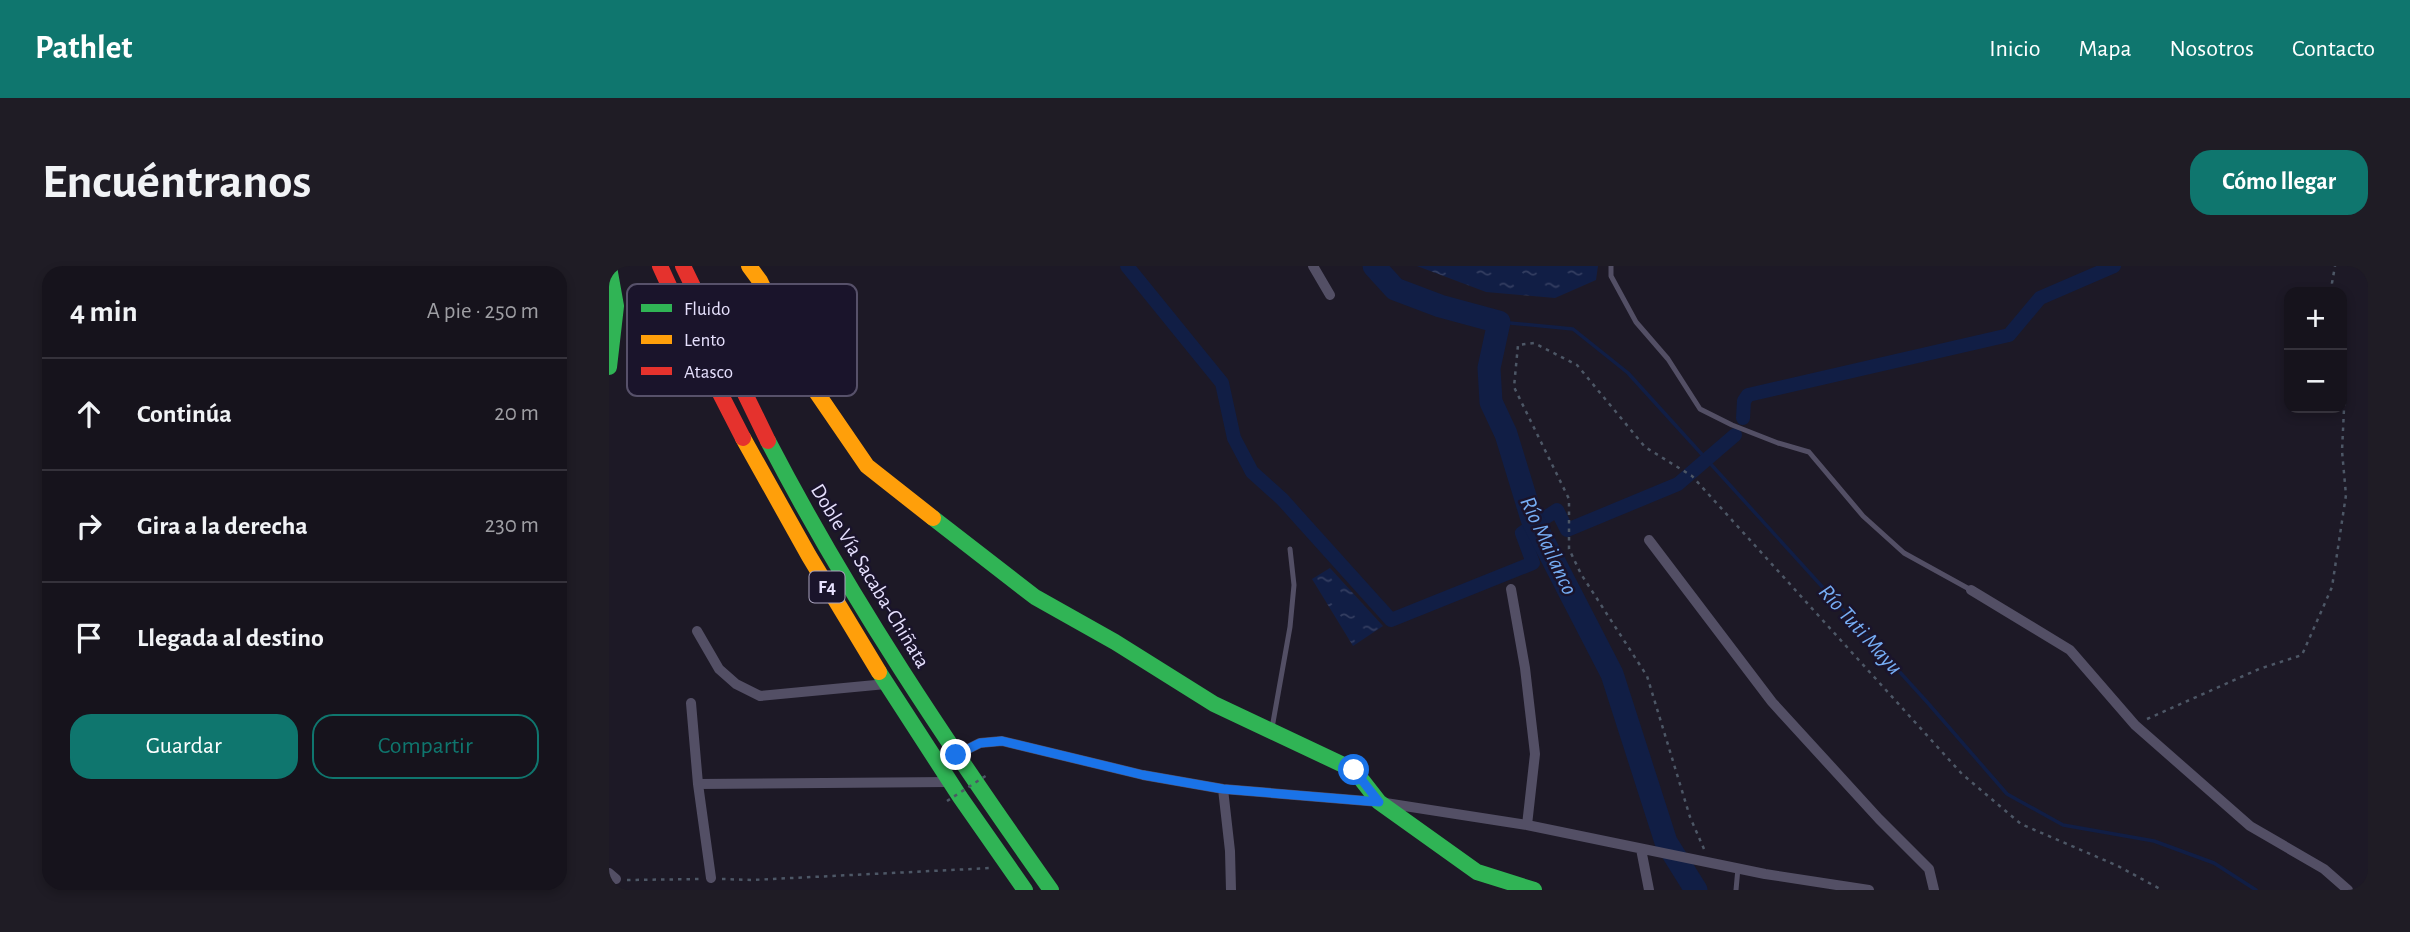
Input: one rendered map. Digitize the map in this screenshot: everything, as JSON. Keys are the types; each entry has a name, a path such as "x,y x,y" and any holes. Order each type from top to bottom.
{"main road":[{"name":"Doble Vía Sacaba-Chiñata","path":"660,266 668,284"},
{"name":"Doble Vía Sacaba-Chiñata","path":"683,266 692,284"},
{"path":"749,266 761,284"},
{"path":"609,267 616,306 610,356"},
{"name":"Doble Vía Sacaba-Chiñata","path":"720,396 818,573 886,684 949,782 1025,890"},
{"name":"Doble Vía Sacaba-Chiñata","path":"746,396 814,526 897,664 956,755 1051,890"},
{"path":"819,396 867,467 1035,597 1115,642 1214,704 1354,770 1379,802 1477,873 1534,890"}],"street":[{"path":"1313,266 1330,295"},
{"path":"1649,540 1772,702 1879,819 1929,869 1934,890"},
{"path":"1511,589 1525,668 1535,754 1528,825"},
{"path":"1971,590 2070,650 2135,725 2250,826 2324,869 2348,890"},
{"path":"697,631 719,669 736,684 760,696 886,684"},
{"path":"691,703 698,784 711,878"},
{"path":"956,755 980,743 1002,741 1143,775 1223,789 1379,802 1528,825 1738,868 1868,890"},
{"path":"698,784 949,782"},
{"path":"1223,789 1231,890"},
{"path":"1635,890 1649,889 1641,849"}],"lane":[{"path":"1611,266 1611,276 1636,322 1668,359 1700,409 1755,434 1809,452 1863,516 1904,553 1971,590"},
{"path":"1271,731 1290,627 1294,584 1290,549"},
{"path":"1736,890 1738,868"}],"path":[{"path":"2332,287 2335,266"},
{"path":"1709,862 1690,817 1647,676 1581,574 1569,549 1569,499 1514,387 1518,345 1534,343 1577,365 1645,447 1692,476 1962,774 2021,824 2118,866 2162,890"},
{"path":"2135,725 2259,668 2302,655 2332,587 2346,495 2342,450 2344,413"},
{"path":"947,802 987,775"},
{"path":"612,876 642,881 711,878 752,880 1009,867"}],"water":[{"path":"1417,266 1598,266 1596,280 1555,298 1486,292"},
{"path":"1330,568 1383,626 1353,646 1312,579"}],"waterway":[{"path":"1127,266 1222,383 1234,438 1252,472 1282,499 1391,620 1533,563 1522,533 1557,510 1567,530 1678,484 1735,435"},
{"name":"Río Mailanco","path":"1374,266 1395,289 1440,306 1499,322 1489,368 1491,402 1506,434 1532,519 1612,674 1666,842 1696,890"},
{"path":"1743,418 1744,401 1748,395 2009,335 2040,298 2114,266"},
{"name":"Río Tuti Mayu","path":"1499,322 1573,329 1628,373 2007,794 2063,825 2154,841 2214,863 2256,890"}],"traffic: fast":[{"path":"609,267 616,306 609,367"},
{"path":"768,441 832,558 902,671 1051,890"},
{"path":"933,518 1035,597 1115,642 1214,704 1354,770 1379,802 1477,872 1534,890"},
{"path":"879,672 960,797 1025,890"}],"traffic: slow":[{"path":"749,266 761,284"},
{"path":"819,396 867,466 933,518"},
{"path":"743,438 809,556 879,672"}],"traffic: jam":[{"path":"660,266 668,284"},
{"path":"683,266 692,284"},
{"path":"721,396 743,438"},
{"path":"746,396 768,441"}],"route":[{"path":"956,755 980,743 1002,741 1143,775 1223,789 1379,802 1354,770"}]}
